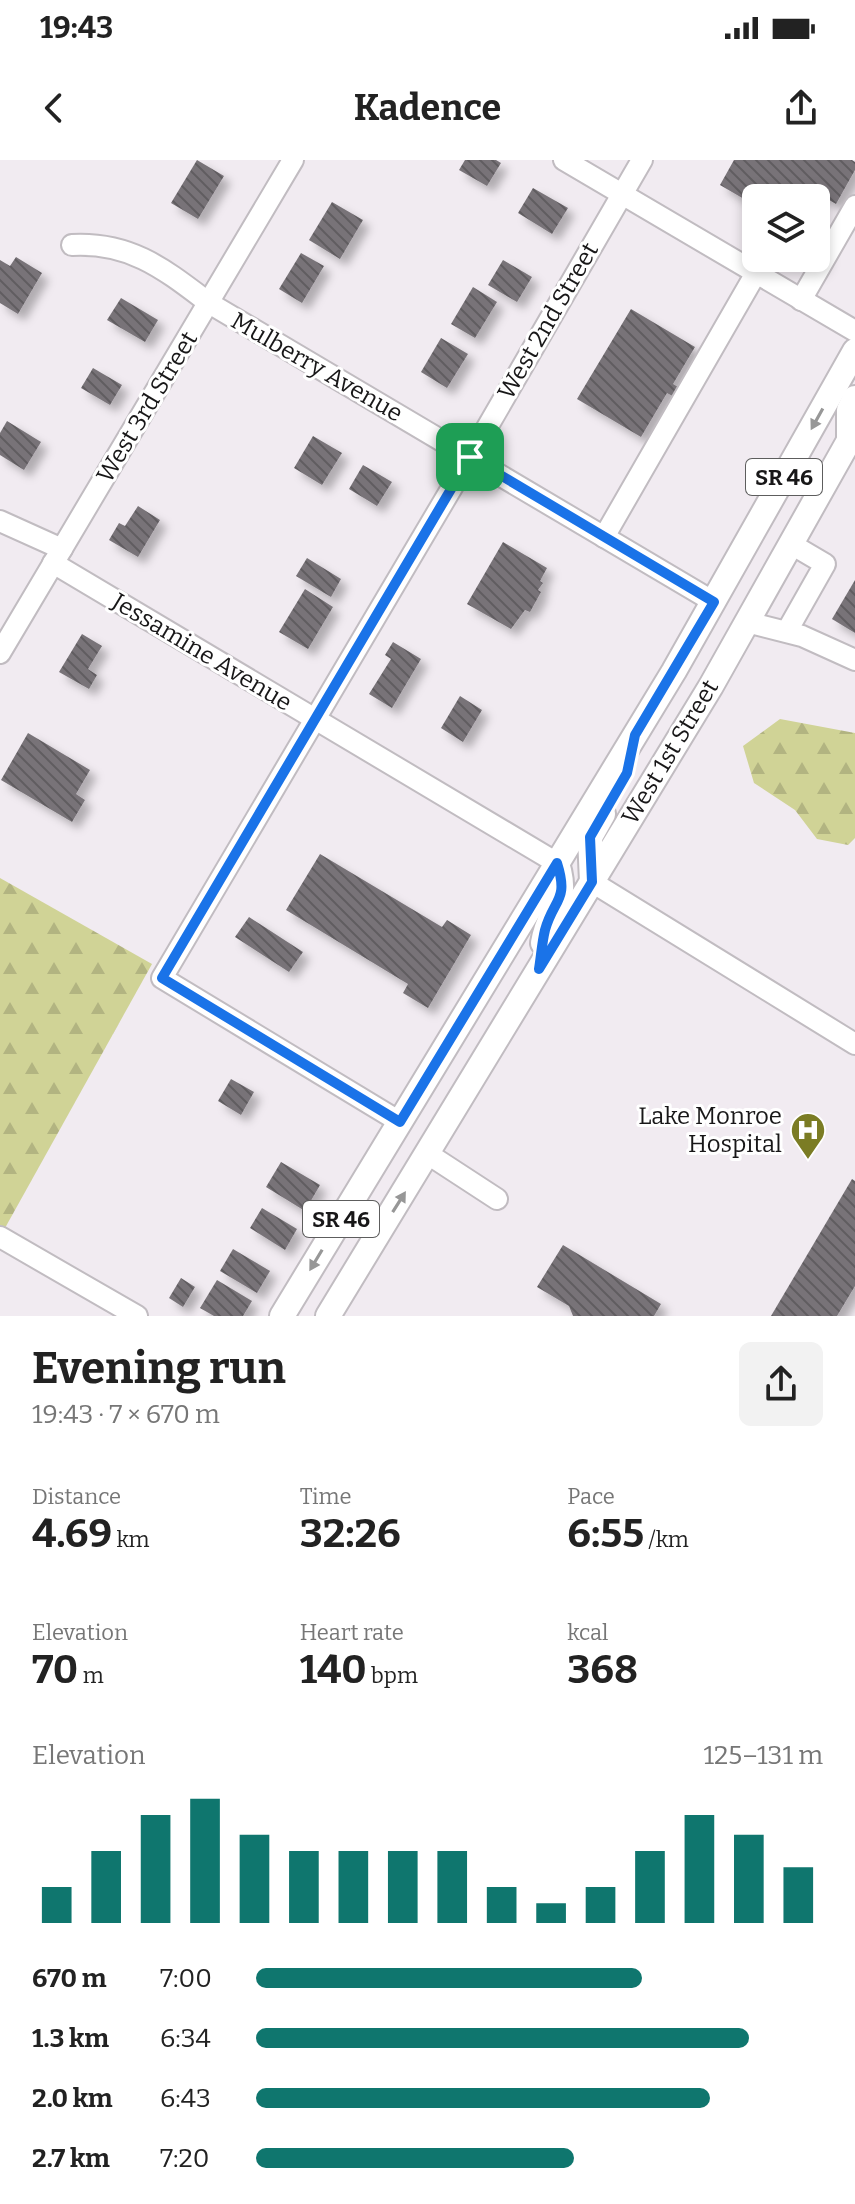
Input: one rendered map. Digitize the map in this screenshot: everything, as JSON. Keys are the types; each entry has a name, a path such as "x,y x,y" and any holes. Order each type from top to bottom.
{"main road":[{"name":"West 1st Street","path":"282,1316 714,602 855,351"},
{"path":"852,435 849,410 855,398"},
{"name":"West 1st Street","path":"328,1316 747,622 852,435"},
{"path":"592,882 590,837 627,773 635,735"},
{"path":"539,969 545,929 562,895 563,881 557,863"}],"street":[{"name":"West 3rd Street","path":"0,653 293,160"},
{"path":"564,160 855,331"},
{"name":"West 2nd Street","path":"400,1122 162,978 642,160"},
{"path":"801,300 855,206"},
{"name":"Mulberry Avenue","path":"72,245 95,244 148,259 209,303 714,602"},
{"path":"604,537 756,273"},
{"name":"Jessamine Avenue","path":"0,521 315,720 557,863"},
{"path":"787,631 825,564 791,544"},
{"path":"747,622 787,631 855,660"},
{"path":"592,882 855,1044"},
{"path":"428,1154 497,1199"},
{"path":"0,1237 105,1308 137,1316"}],"green space":[{"path":"780,719 855,733 855,838 848,845 817,839 795,810 754,783 743,746"},
{"path":"0,878 152,964 5,1228 0,1225"}],"building":[{"path":"197,160 224,176 198,219 171,203"},
{"path":"465,160 496,160 501,163 487,186 459,170"},
{"path":"734,160 855,162 855,170 836,204 830,201 830,184 742,184 742,198 720,185"},
{"path":"533,188 568,208 552,234 518,213"},
{"path":"332,202 363,220 340,259 309,240"},
{"path":"301,253 324,266 302,303 279,289"},
{"path":"16,257 42,273 18,314 0,303 0,260 10,266"},
{"path":"503,260 532,277 517,302 488,285"},
{"path":"473,287 497,302 475,338 451,324"},
{"path":"121,298 158,320 145,342 107,320"},
{"path":"631,309 695,347 673,384 683,390 678,399 667,393 641,437 577,399"},
{"path":"441,338 468,354 447,388 421,372"},
{"path":"93,368 122,385 110,405 81,388"},
{"path":"7,421 41,442 24,470 0,455 0,433"},
{"path":"313,436 342,453 322,485 294,468"},
{"path":"363,465 392,482 377,506 349,489"},
{"path":"138,506 160,520 138,557 109,540 119,523 125,526"},
{"path":"503,542 547,568 540,581 543,583 538,590 541,592 530,612 525,610 511,629 467,604"},
{"path":"307,558 341,579 331,597 296,576"},
{"path":"855,580 855,633 832,619"},
{"path":"305,589 333,607 308,649 279,632"},
{"path":"82,634 102,646 88,669 97,675 89,689 59,672"},
{"path":"393,642 421,659 392,708 369,694 391,659 385,655"},
{"path":"460,696 482,710 463,742 441,728"},
{"path":"28,733 90,770 76,794 85,800 72,822 1,780"},
{"path":"320,854 442,927 447,920 471,935 428,1008 403,993 408,984 286,910"},
{"path":"249,917 303,952 289,972 235,937"},
{"path":"231,1079 254,1092 241,1115 218,1101"},
{"path":"281,1162 320,1185 305,1211 266,1187"},
{"path":"852,1179 855,1181 855,1286 837,1316 771,1316"},
{"path":"262,1208 297,1229 285,1250 250,1228"},
{"path":"563,1245 661,1304 654,1316 573,1316 569,1306 537,1287"},
{"path":"233,1249 270,1271 257,1293 220,1271"},
{"path":"181,1278 195,1287 183,1307 169,1298"},
{"path":"217,1280 252,1301 243,1316 214,1316 200,1308"}],"place":[{"name":"Lake Monroe Hospital","path":"808,1161"}],"route":[{"path":"470,457 714,602 635,735 627,773 590,837 592,882 539,969 545,929 562,895 563,881 557,863 400,1122 162,978 470,457"}]}
